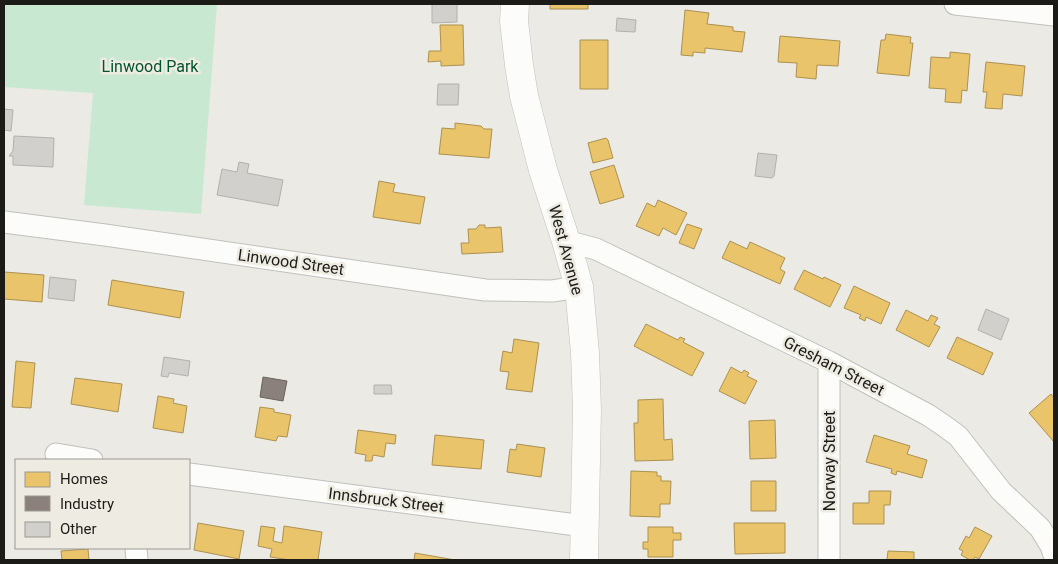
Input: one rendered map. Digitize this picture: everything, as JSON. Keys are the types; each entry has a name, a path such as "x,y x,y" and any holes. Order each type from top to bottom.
{"street":[{"name":"West Avenue","path":"515,4 514,21 524,96 543,170 579,287 585,353 587,410 584,560"},
{"path":"955,4 1054,15"},
{"name":"Linwood Street","path":"4,222 485,290 552,291 579,287"},
{"name":"Gresham Street","path":"566,241 596,249 829,362 928,415 958,436 1000,491 1040,528 1054,555"},
{"name":"Norway Street","path":"829,362 829,560"},
{"path":"56,454 86,459"},
{"name":"Innsbruck Street","path":"190,474 584,526"}],"green space":[{"name":"Linwood Park","path":"4,4 217,4 201,214 84,205 93,93 4,87"}],"building: Homes":[{"path":"550,4 588,4 588,9 550,9"},
{"path":"685,10 709,13 707,24 733,27 733,31 745,32 742,52 705,48 705,53 693,52 693,56 681,55"},
{"path":"440,25 463,25 464,65 441,66 441,61 428,62 429,51 441,51"},
{"path":"886,34 911,37 910,43 913,43 909,76 877,73 881,40 885,40"},
{"path":"780,36 840,41 838,66 817,65 816,79 796,77 797,63 778,62"},
{"path":"580,40 608,40 608,89 580,89"},
{"path":"950,52 970,54 967,91 962,90 961,103 945,102 946,89 929,88 931,57 950,58"},
{"path":"986,62 1025,66 1022,96 1003,94 1002,109 985,108 987,92 983,92"},
{"path":"455,123 492,129 489,158 439,154 442,128 455,129"},
{"path":"606,138 613,158 593,163 588,143"},
{"path":"614,165 624,197 600,204 590,172"},
{"path":"379,181 395,184 393,192 425,197 420,224 373,217"},
{"path":"658,200 687,213 676,235 663,228 659,236 636,226 647,203 655,207"},
{"path":"687,224 702,229 694,249 679,243"},
{"path":"479,225 485,225 485,228 501,227 503,252 462,254 461,243 469,243 468,229 476,229"},
{"path":"730,241 747,249 750,242 785,258 780,269 785,272 780,284 722,258"},
{"path":"804,270 841,285 830,307 794,289"},
{"path":"4,272 44,275 42,302 4,299"},
{"path":"112,280 184,292 180,318 108,305"},
{"path":"854,286 890,303 881,324 866,317 865,321 859,318 861,315 844,308"},
{"path":"906,310 928,321 931,315 938,318 934,324 940,327 929,347 896,330"},
{"path":"646,324 678,340 680,337 685,339 683,342 704,353 692,376 634,346"},
{"path":"957,337 993,353 983,375 947,358"},
{"path":"514,339 539,343 532,392 506,389 509,372 500,371 503,351 512,353"},
{"path":"16,361 35,363 31,408 12,407"},
{"path":"731,367 742,373 744,370 749,373 747,376 757,381 745,404 719,391"},
{"path":"75,378 122,384 118,412 71,404"},
{"path":"1051,394 1054,398 1054,442 1029,413"},
{"path":"158,396 174,399 173,403 187,406 183,433 153,428"},
{"path":"663,399 664,440 672,439 673,460 635,461 634,423 638,423 638,400"},
{"path":"260,407 274,409 274,412 291,415 287,437 278,436 276,441 255,437"},
{"path":"775,420 776,458 750,459 749,421"},
{"path":"358,430 396,435 395,444 386,443 384,457 373,455 372,461 365,461 366,455 355,453"},
{"path":"435,435 484,440 481,469 432,465"},
{"path":"874,435 910,446 907,454 927,460 922,478 897,471 896,475 891,473 892,469 866,462"},
{"path":"517,444 545,448 541,477 507,472 510,449 516,450"},
{"path":"631,471 657,472 657,476 661,476 661,481 671,481 670,504 660,504 660,517 630,516"},
{"path":"751,481 776,481 776,511 751,511"},
{"path":"869,491 891,491 890,505 884,505 884,524 853,524 853,503 869,503"},
{"path":"198,523 244,531 239,559 194,550"},
{"path":"734,523 785,523 785,553 735,554"},
{"path":"261,526 275,528 273,541 282,543 284,526 322,532 318,560 290,560 270,557 272,549 258,546"},
{"path":"648,527 673,527 673,533 681,533 681,540 673,540 673,557 648,557 648,549 643,549 643,542 648,542"},
{"path":"975,527 992,536 979,559 975,557 973,560 970,560 961,555 963,551 959,549 966,536 969,538"},
{"path":"88,549 89,560 62,560 61,551"},
{"path":"888,551 914,552 914,560 887,560"},
{"path":"415,553 455,560 414,560"}],"building: Industry":[{"path":"263,377 287,381 283,401 260,397"}],"building: Other":[{"path":"432,4 457,4 457,22 432,23"},
{"path":"617,18 636,20 635,32 616,31"},
{"path":"438,84 459,84 458,105 437,105"},
{"path":"4,109 13,110 11,131 4,130"},
{"path":"14,136 54,138 53,167 13,165 13,156 9,156 13,151"},
{"path":"758,153 777,155 774,176 772,178 755,176"},
{"path":"239,162 249,164 247,173 283,180 278,206 217,195 222,169 237,172"},
{"path":"50,277 76,280 74,301 48,298"},
{"path":"986,309 1009,319 1001,340 978,330"},
{"path":"164,357 190,361 188,376 169,373 168,377 161,376"},
{"path":"374,385 391,385 392,394 374,394"}]}
